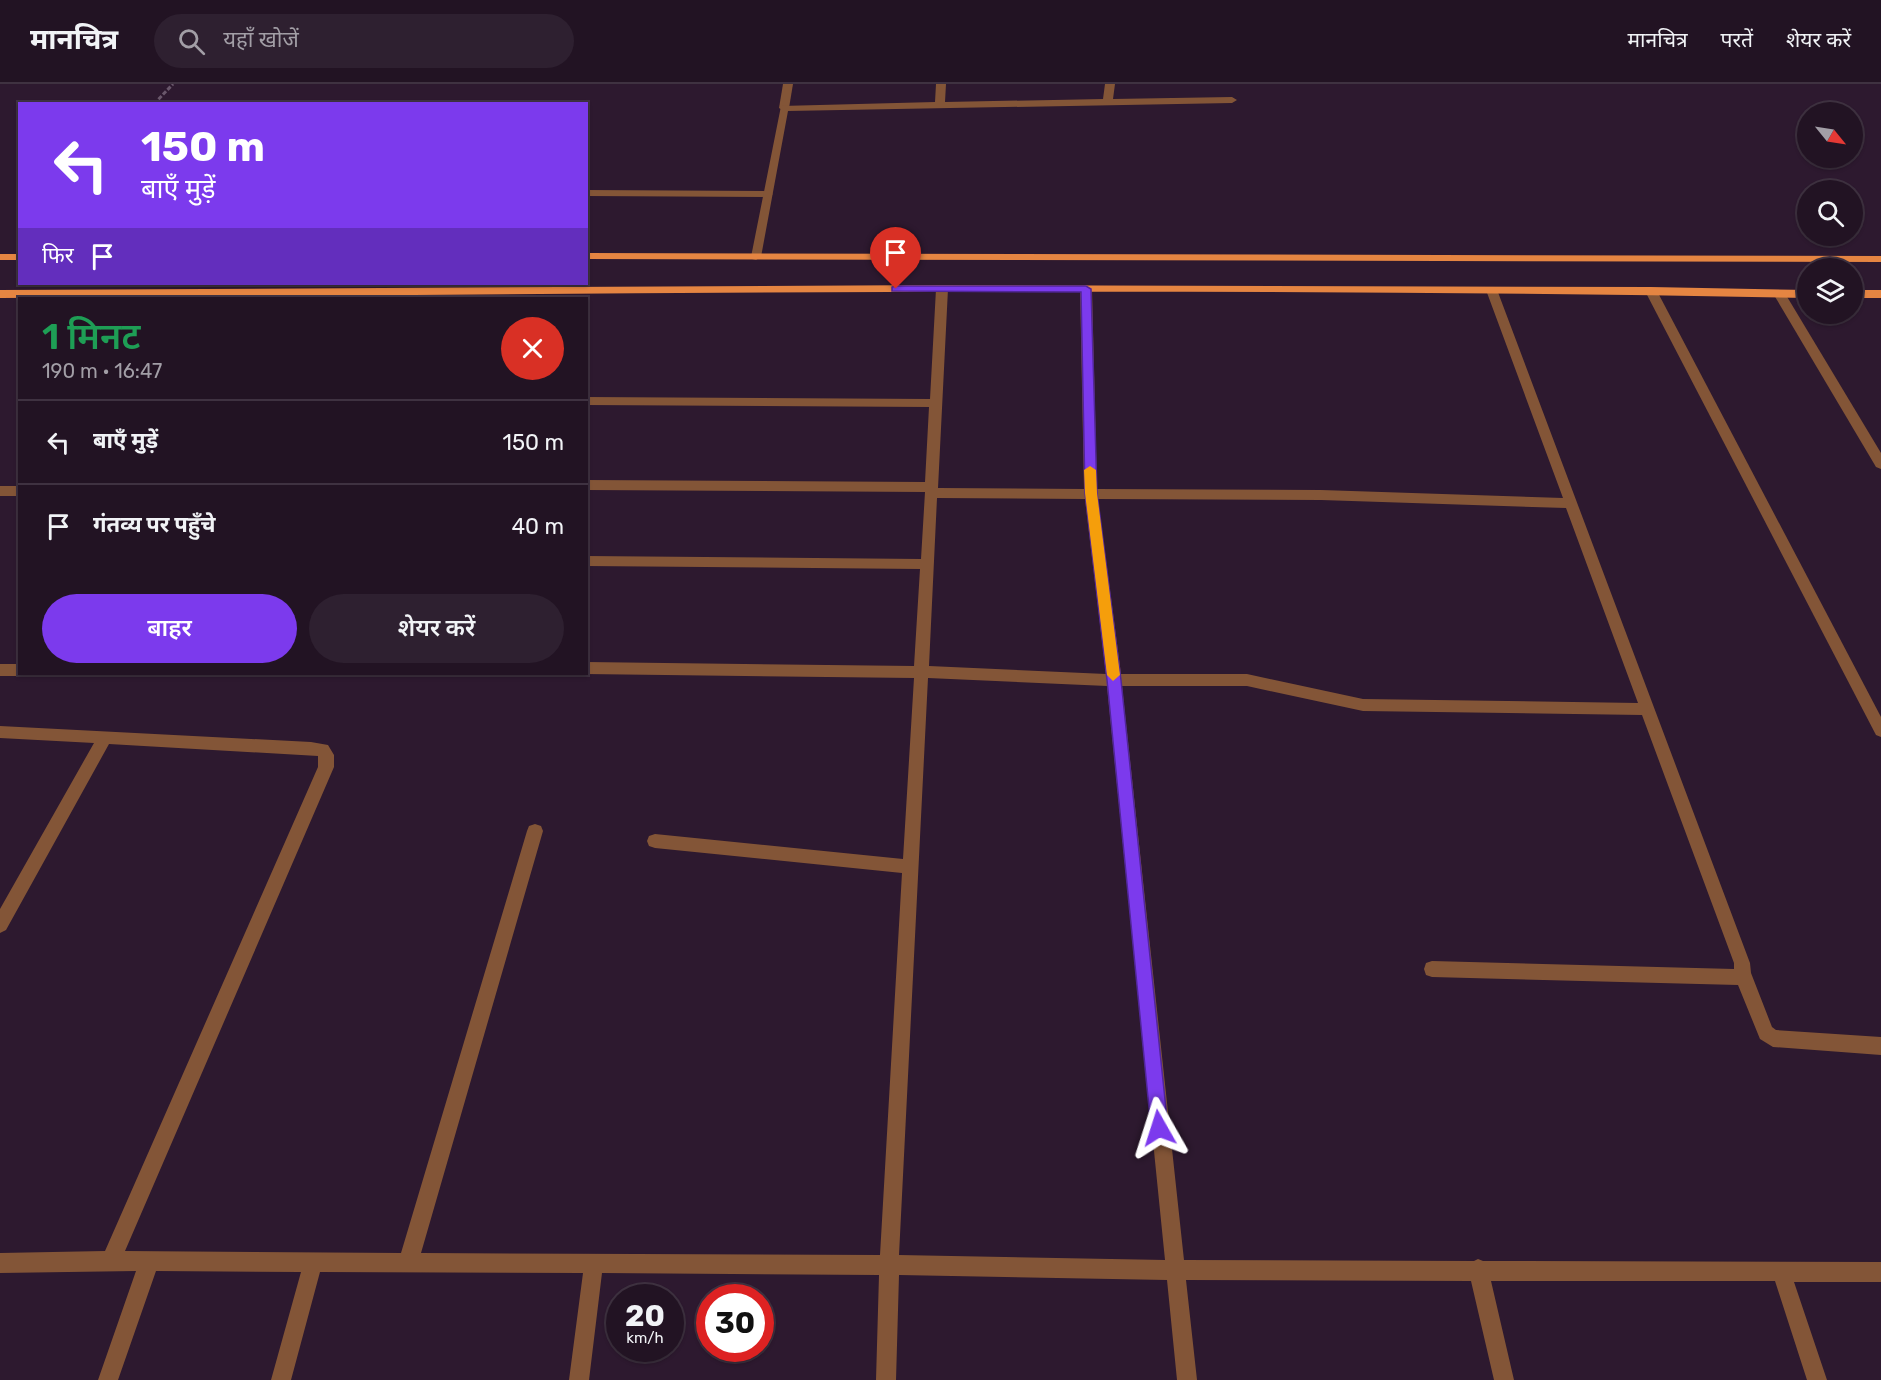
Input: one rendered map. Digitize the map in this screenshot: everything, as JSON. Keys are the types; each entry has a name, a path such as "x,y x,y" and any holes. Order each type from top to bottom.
{"main road":[{"path":"588,256 1881,259"},
{"path":"0,257 18,257"},
{"path":"0,294 460,295 1086,289 1652,291 1797,294"},
{"path":"1863,294 1881,294"}],"street":[{"path":"756,256 788,84"},
{"path":"940,105 941,84"},
{"path":"1108,102 1110,84"},
{"path":"784,108 1232,100"},
{"path":"588,192 768,194"},
{"path":"886,1380 889,1265 942,289"},
{"path":"1086,289 1091,493 1114,680 1186,1380"},
{"path":"1492,290 1766,1033 1773,1038 1881,1046"},
{"path":"1652,291 1881,731"},
{"path":"1780,295 1881,464"},
{"path":"588,401 935,403"},
{"path":"588,485 931,487"},
{"path":"931,487 932,493 1321,495 1572,503"},
{"path":"0,491 18,491"},
{"path":"588,561 926,564"},
{"path":"588,668 922,672 1114,680 1247,680 1363,705 1647,709"},
{"path":"0,670 18,670"},
{"path":"0,732 311,748 323,750 326,755 326,767 111,1261"},
{"path":"0,926 105,737"},
{"path":"408,1263 535,831"},
{"path":"655,841 910,867"},
{"path":"1432,969 1734,978 1742,973"},
{"path":"0,1263 111,1261 594,1263 1174,1270 1478,1269 1881,1272"},
{"path":"108,1380 148,1262"},
{"path":"281,1380 313,1263"},
{"path":"579,1380 594,1263"},
{"path":"1478,1269 1504,1380"},
{"path":"1781,1271 1816,1380"}],"path":[{"path":"156,102 173,84"}],"slow traffic":[{"path":"1090,470 1113,675"}],"route":[{"path":"896,289 1086,289 1091,493 1114,680 1159,1128"}]}
